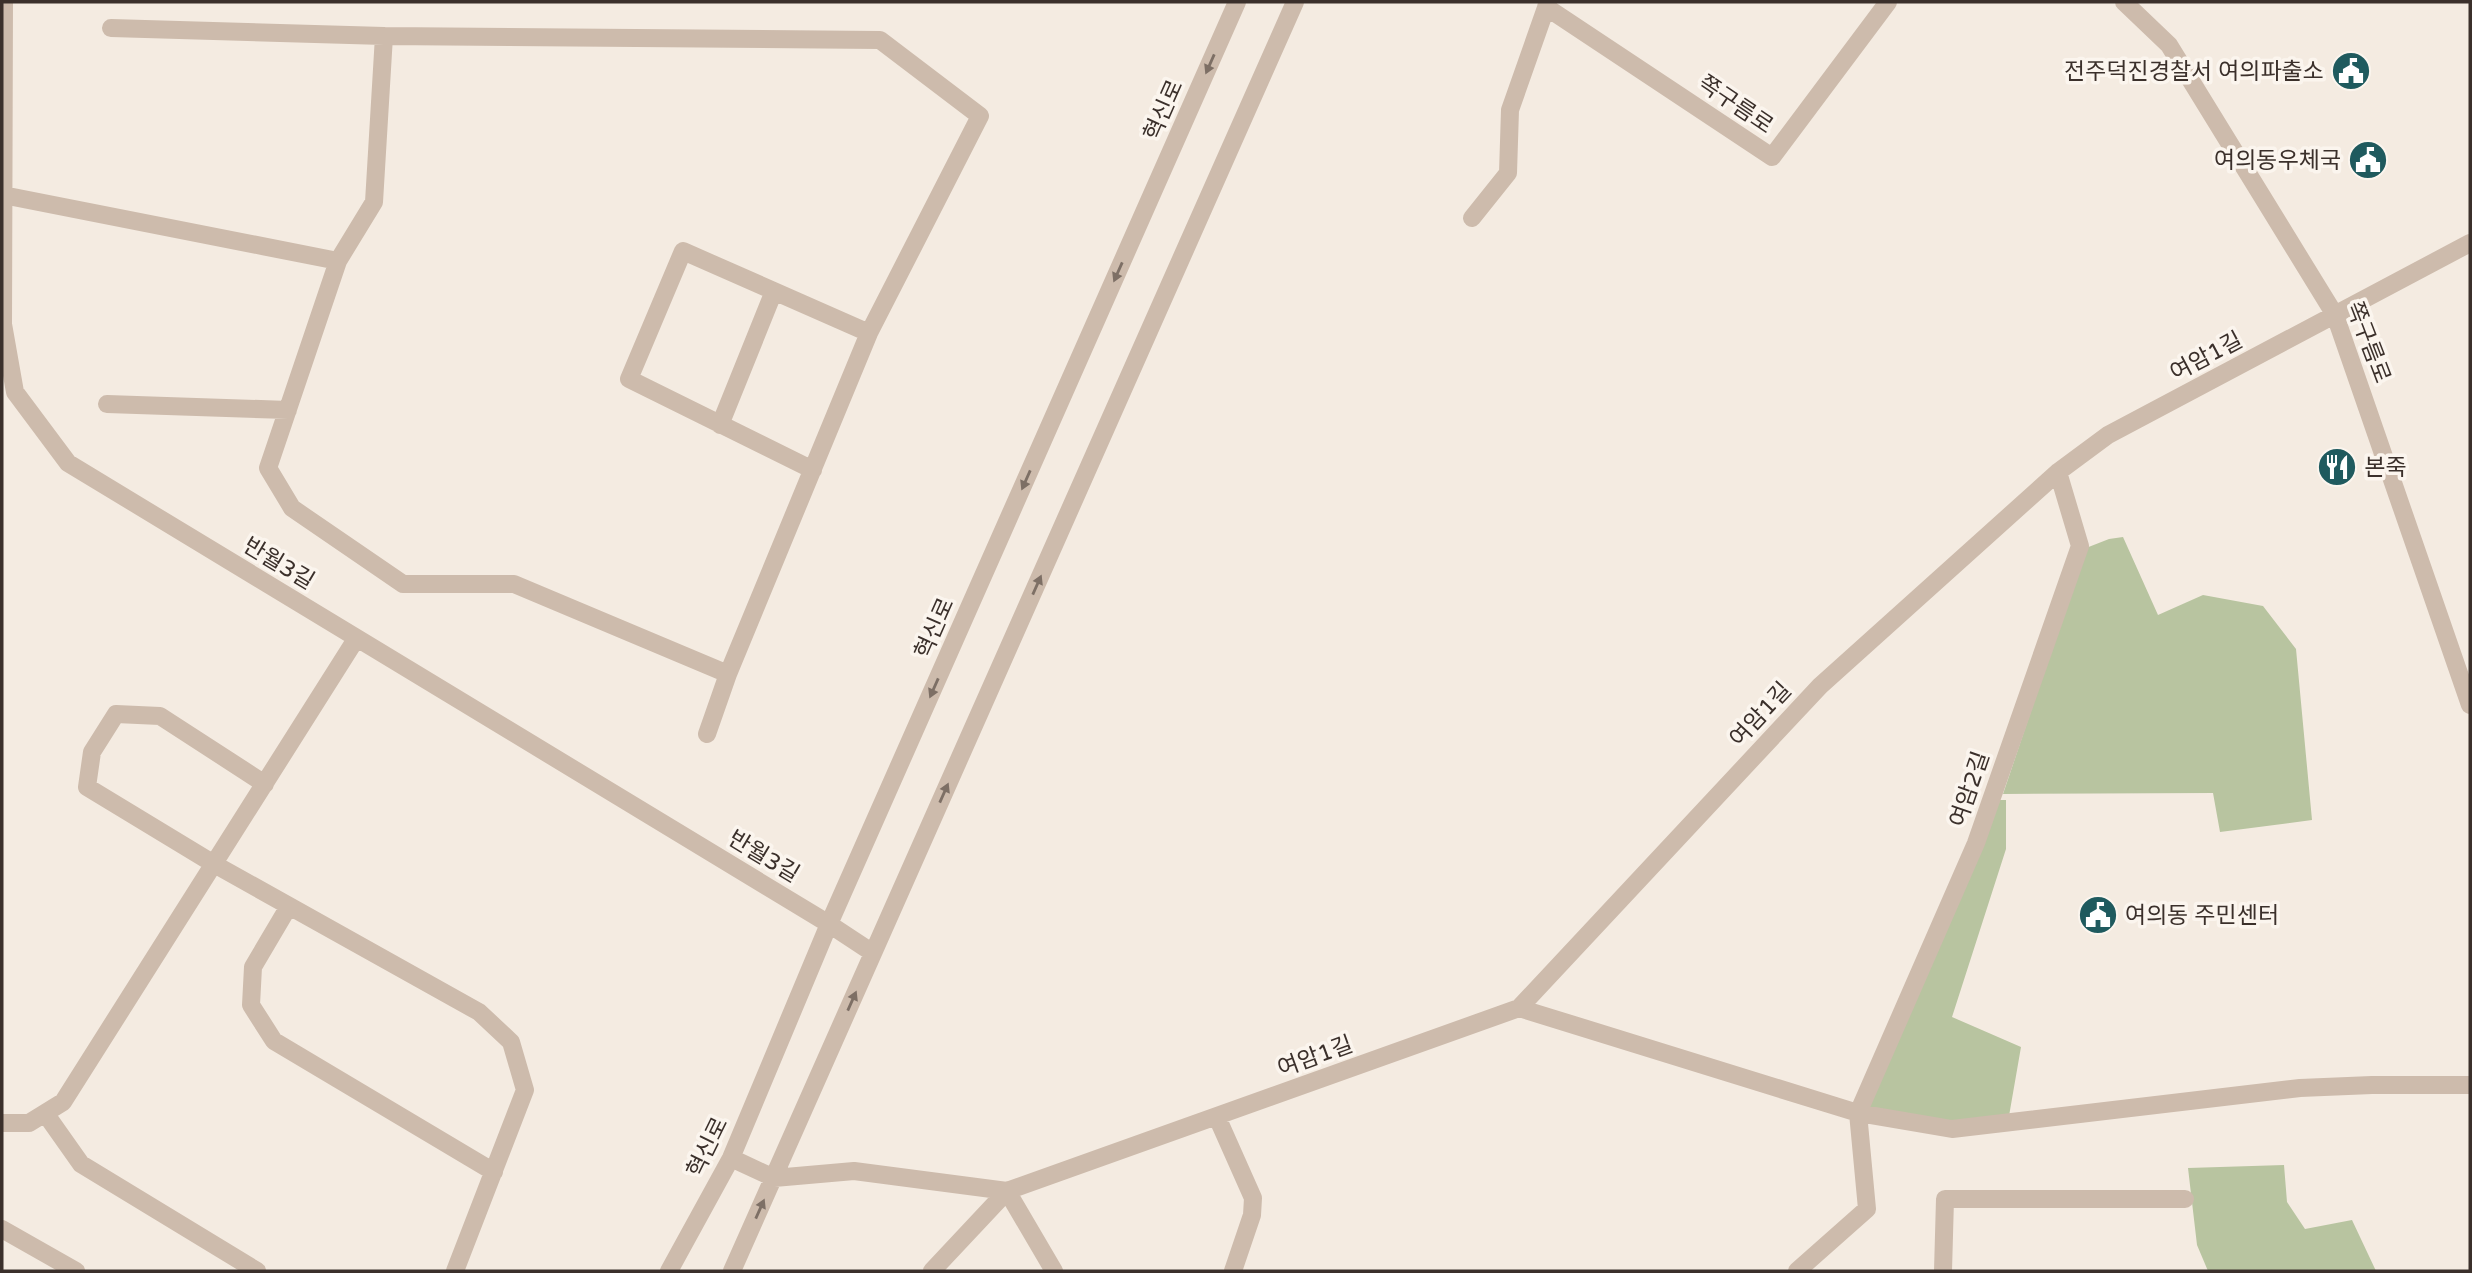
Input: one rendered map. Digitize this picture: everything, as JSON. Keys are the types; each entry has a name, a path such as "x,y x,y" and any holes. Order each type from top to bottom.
{"street":[{"name":"반월3길","path":"4,2 3,324 15,392 68,463 873,953"},
{"name":"혁신로","path":"669,1271 731,1158 830,925 1237,2"},
{"path":"732,1271 1295,2"},
{"name":"쪽구름로","path":"1547,5 1772,157 1888,2"},
{"name":"쪽구름로","path":"2124,2 2169,45 2335,315 2470,705"},
{"path":"1472,218 1508,173 1510,110 1547,5"},
{"path":"111,28 384,36 880,40 980,116 869,332 728,674 707,734"},
{"path":"384,36 374,202 338,261 268,468 292,508 404,584 514,584 728,674"},
{"path":"3,195 338,261"},
{"name":"여암1길","path":"774,1178 853,1171 1007,1191 1518,1009 1820,686 2058,472 2108,435 2470,243"},
{"path":"813,470 629,379 683,251 869,332"},
{"path":"720,425 774,291"},
{"path":"107,404 288,410"},
{"name":"여암2길","path":"1797,1271 1867,1209 1858,1113 1976,843 2080,545 2058,472"},
{"path":"2,1123 29,1123 63,1102 356,639"},
{"path":"265,784 160,716 116,713 92,752 87,788 214,864 479,1012 511,1042 525,1090 455,1271"},
{"path":"289,906 253,967 251,1005 274,1041 494,1172"},
{"path":"1518,1009 1858,1113 1952,1129 2300,1088 2470,1085"},
{"path":"45,1113 81,1164 257,1271"},
{"path":"1217,1117 1253,1198 1252,1215 1233,1271"},
{"path":"731,1158 774,1178"},
{"path":"1007,1191 1054,1271"},
{"name":"여암1길","path":"932,1271 1007,1191"},
{"path":"1942,1271 1945,1199 2185,1199"},
{"path":"2,1229 76,1271"}],"green space":[{"path":"2123,537 2158,615 2203,595 2263,606 2296,649 2312,820 2220,832 2213,793 2003,794 2086,548"},
{"path":"2000,800 2006,800 2006,849 1952,1017 2021,1047 2009,1116 1953,1123 1866,1110"},
{"path":"2284,1165 2287,1202 2305,1229 2352,1220 2376,1271 2208,1271 2197,1245 2188,1168"}],"place":[{"name":"전주덕진경찰서 여의파출소","path":"2351,71"},
{"name":"여의동우체국","path":"2368,160"},
{"name":"본죽","path":"2337,467"},
{"name":"여의동 주민센터","path":"2098,915"}]}
